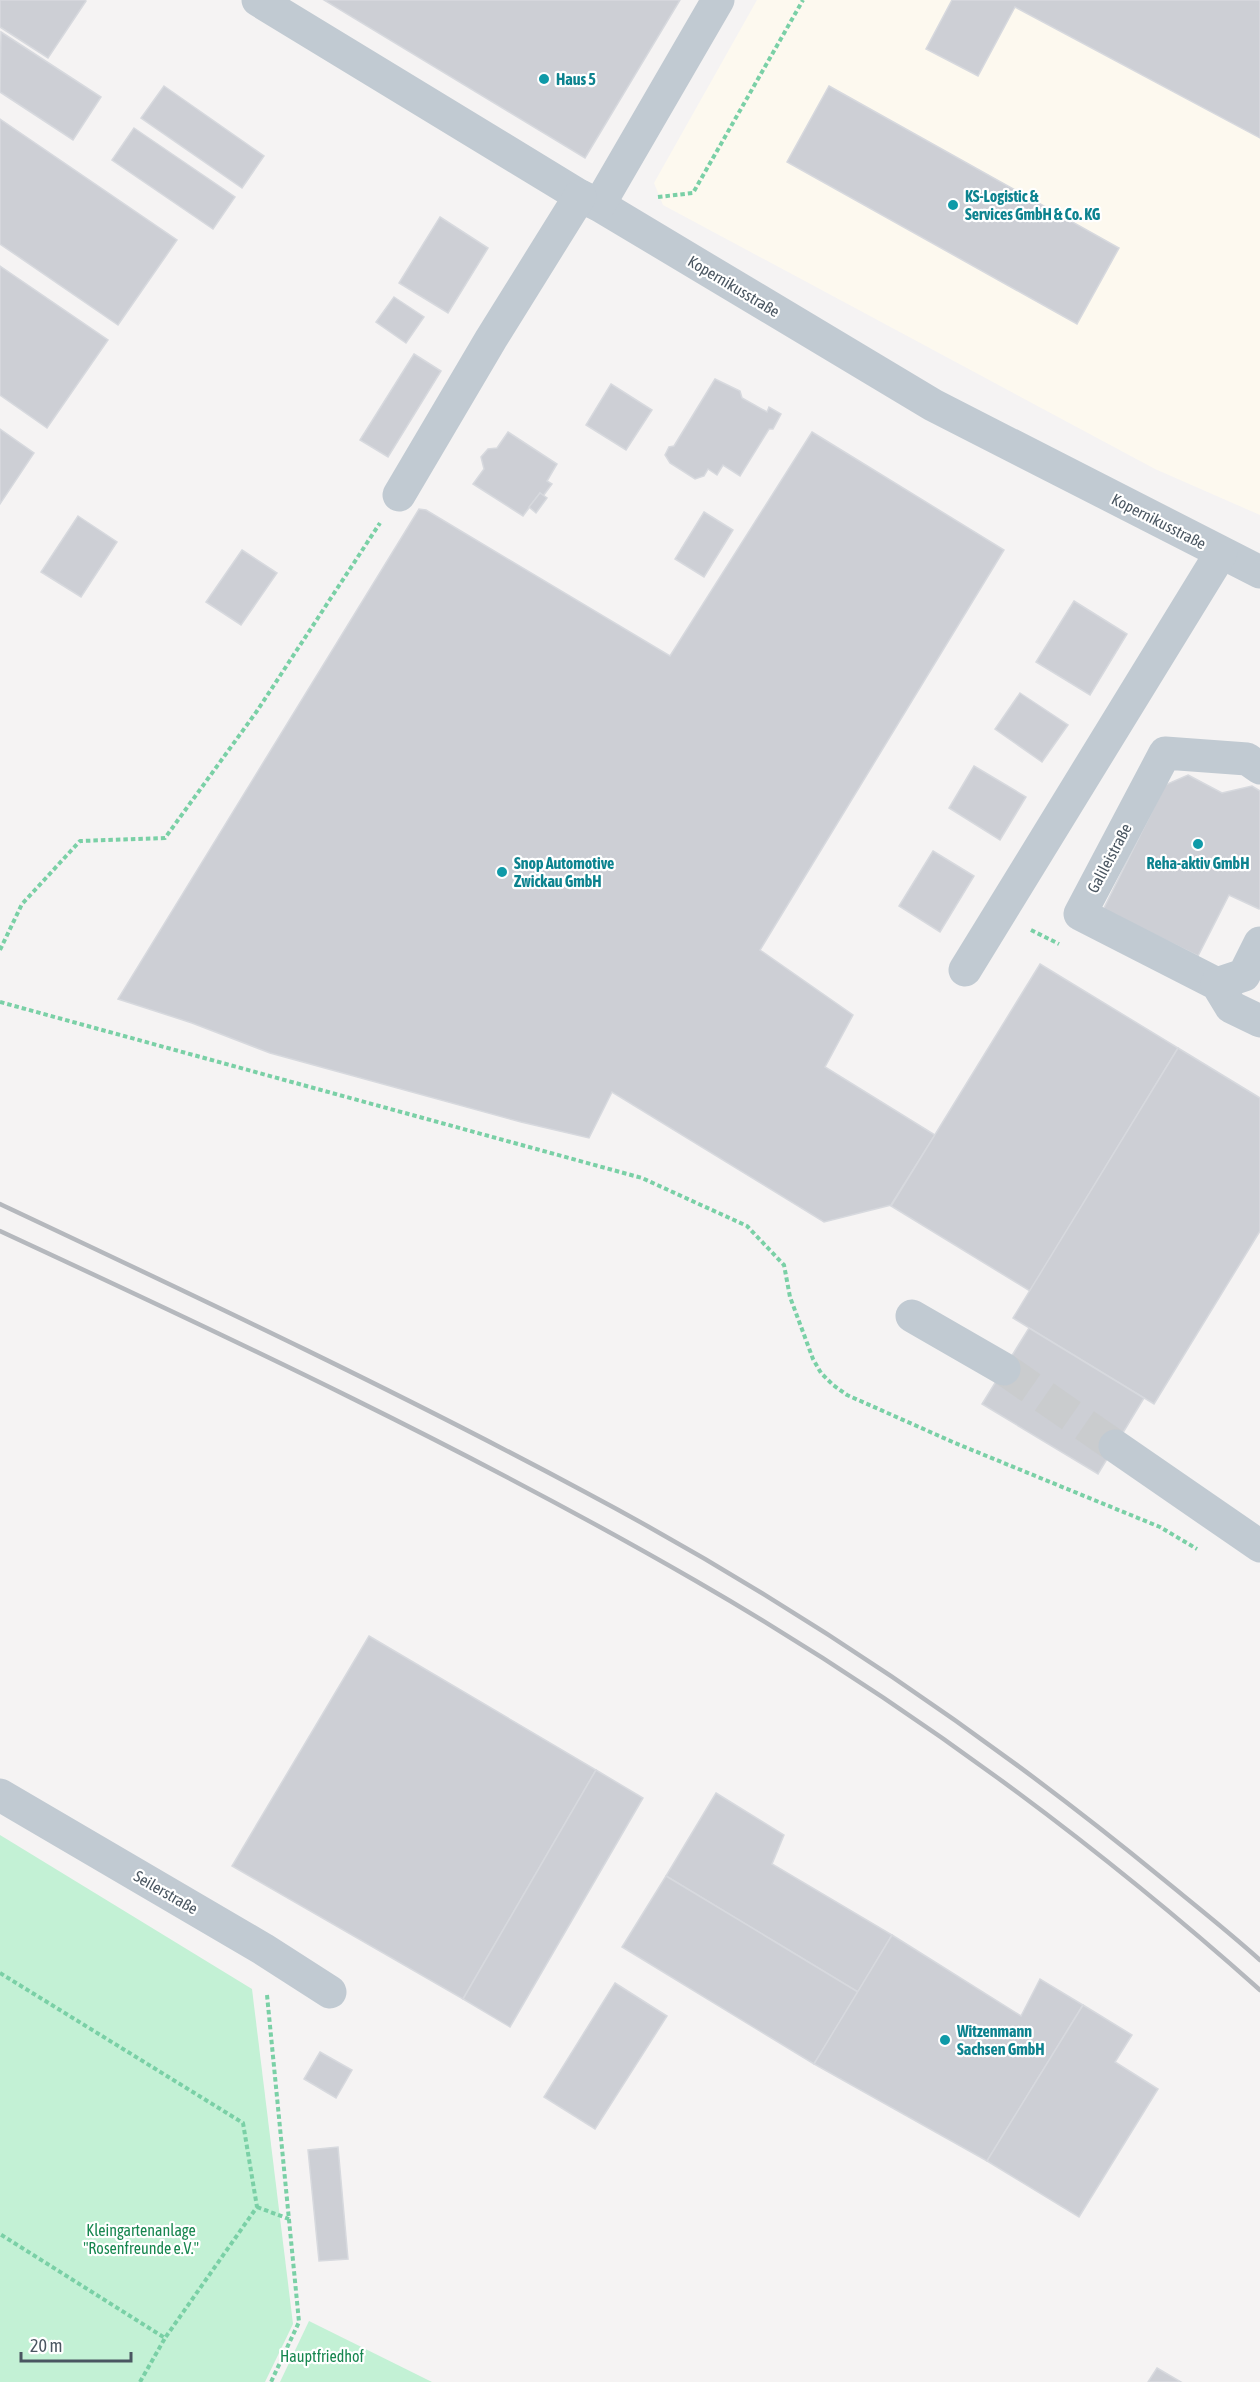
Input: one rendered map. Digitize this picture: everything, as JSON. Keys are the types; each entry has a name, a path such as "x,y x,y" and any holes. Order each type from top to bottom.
{"street":[{"name":"Kopernikusstraße","path":"258,0 589,201 933,405 1260,572"},
{"path":"399,495 491,339 589,201 718,0"},
{"name":"Kopernikusstraße","path":"965,970 1221,553"},
{"name":"Galileistraße","path":"1260,768 1247,759 1165,753 1080,914 1217,984 1231,1007 1260,1022"},
{"path":"1217,984 1244,975 1260,943"},
{"path":"912,1316 1004,1369"},
{"path":"1115,1446 1260,1546"},
{"name":"Seilerstraße","path":"0,1795 263,1949 330,1992"}],"path":[{"path":"652,198 693,193 803,0"},
{"path":"0,950 22,904 80,841 165,838 257,711 399,495"},
{"path":"0,1002 642,1178 747,1226 784,1265 790,1297 813,1359 821,1372 848,1395 955,1443 1160,1527 1204,1553"},
{"path":"263,1949 299,2322 271,2382"},
{"path":"0,1973 243,2123 257,2207 165,2338 140,2382"},
{"path":"257,2207 289,2219"},
{"path":"0,2234 165,2338"}],"shaded area":[{"path":"757,0 1260,0 1260,515 1155,469 663,205 654,183"}],"green space":[{"name":"Kleingartenanlage \"Rosenfreunde e.V.\"","path":"0,1835 252,1989 293,2324 265,2382 0,2382"},
{"name":"Hauptfriedhof","path":"309,2321 432,2382 280,2382"}],"building":[{"path":"0,0 86,1 48,58 0,27"},
{"name":"Haus 5","path":"324,0 680,0 585,158"},
{"path":"952,0 1260,0 1260,138 1015,7 978,76 926,49"},
{"path":"1,32 101,97 73,140 0,92"},
{"path":"164,86 264,156 242,188 141,118"},
{"name":"KS-Logistic & Services GmbH & Co. KG","path":"829,86 1119,248 1077,324 787,162"},
{"path":"0,119 177,240 118,325 0,244"},
{"path":"134,128 235,197 213,229 112,160"},
{"path":"440,217 488,248 448,313 399,283"},
{"path":"0,266 108,340 47,428 0,395"},
{"path":"394,297 424,317 406,343 376,322"},
{"path":"414,354 441,371 388,457 360,440"},
{"path":"715,379 740,391 742,398 767,412 769,407 781,414 740,476 723,465 717,475 708,469 704,476 695,479 670,463 665,455 669,447 674,446"},
{"path":"611,384 652,410 626,450 586,425"},
{"path":"0,429 34,453 0,504"},
{"path":"508,432 557,464 547,481 552,484 543,496 540,493 523,516 473,484 484,469 481,457 488,449 497,448"},
{"name":"Snop Automotive Zwickau GmbH","path":"812,432 1004,550 760,950 853,1015 825,1067 935,1135 891,1205 824,1222 612,1092 589,1138 521,1122 270,1053 192,1023 118,999 419,509 426,510 670,656"},
{"path":"540,493 547,498 536,513 529,507"},
{"path":"704,512 733,530 704,577 675,559"},
{"path":"78,516 117,542 81,597 41,572"},
{"path":"242,550 277,573 241,625 206,602"},
{"path":"1074,601 1127,634 1090,695 1036,662"},
{"path":"1020,693 1068,725 1042,762 995,729"},
{"path":"974,766 1026,797 1000,840 949,808"},
{"name":"Reha-aktiv GmbH","path":"1188,775 1222,793 1252,786 1260,791 1260,907 1259,909 1229,895 1198,956 1103,910 1165,785"},
{"path":"933,851 974,876 940,932 899,906"},
{"path":"1040,964 1178,1048 1030,1291 891,1206"},
{"path":"1178,1048 1260,1098 1260,1231 1154,1404 1013,1318"},
{"path":"1029,1328 1144,1398 1098,1474 982,1404"},
{"path":"369,1636 596,1770 463,1999 232,1866"},
{"path":"596,1770 643,1798 510,2027 463,1999"},
{"path":"716,1793 784,1835 772,1864 892,1935 858,1992 666,1876"},
{"path":"666,1876 858,1992 814,2064 622,1947"},
{"name":"Witzenmann Sachsen GmbH","path":"892,1935 1021,2016 1040,1979 1083,2005 987,2161 814,2064"},
{"path":"615,1983 667,2016 595,2129 544,2097"},
{"path":"1083,2005 1132,2035 1115,2062 1158,2089 1079,2217 987,2161"},
{"path":"320,2052 352,2070 336,2098 304,2079"},
{"path":"338,2147 348,2259 319,2261 308,2150"},
{"path":"1157,2368 1181,2382 1148,2382"}],"tunnel":[{"path":"1004,1369 1115,1446"}],"railway":[{"path":"0,1204 367,1380 513,1454 737,1578 884,1671 1026,1772 1163,1879 1260,1960"},
{"path":"0,1231 264,1355 439,1442 611,1533 771,1626 845,1672 988,1771 1127,1877 1260,1990"}],"place":[{"name":"Haus 5","path":"544,79"},
{"name":"KS-Logistic & Services GmbH & Co. KG","path":"953,205"},
{"name":"Reha-aktiv GmbH","path":"1198,844"},
{"name":"Snop Automotive Zwickau GmbH","path":"502,872"},
{"name":"Witzenmann Sachsen GmbH","path":"945,2040"}]}
